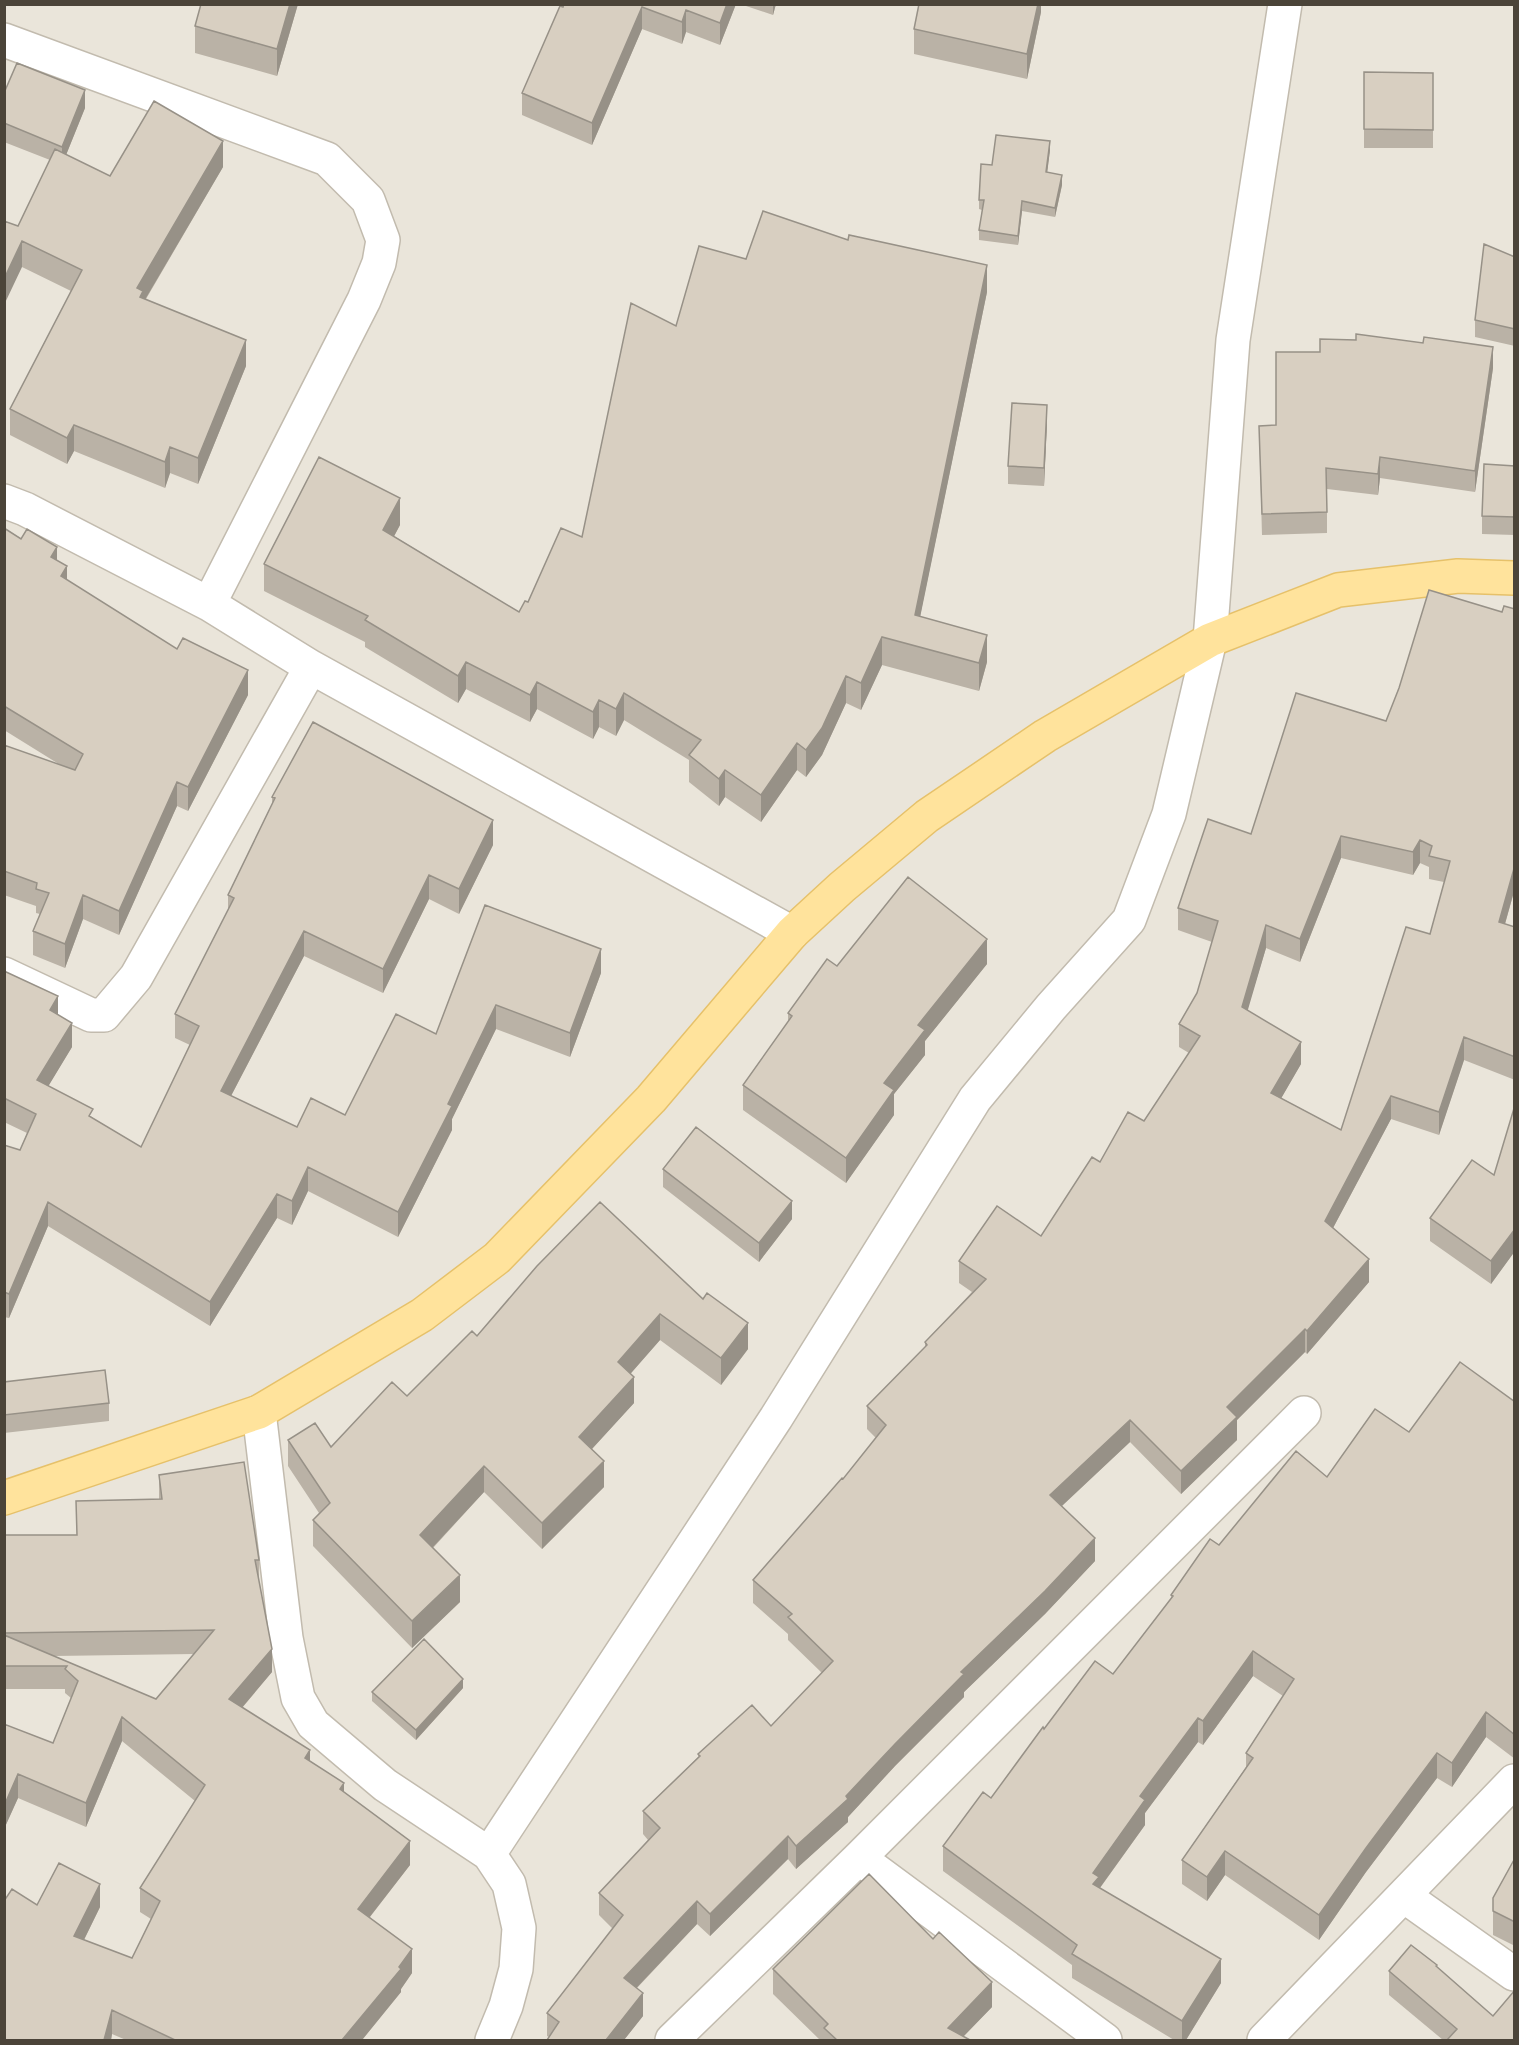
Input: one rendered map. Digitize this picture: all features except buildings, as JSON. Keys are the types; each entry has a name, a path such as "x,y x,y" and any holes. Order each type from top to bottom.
{"main road":[{"path":"4,1498 259,1412 422,1315 497,1258 651,1099 792,933 842,887 927,816 1045,736 1210,640 1338,590 1458,576 1515,578"}],"street":[{"path":"489,1854 776,1418 975,1099 1129,920 1169,814 1210,640 1233,340 1285,4"},
{"path":"4,40 327,159 368,200 383,240 379,263 364,300 209,604"},
{"path":"4,501 25,509 209,604 310,667 792,933"},
{"path":"4,974 91,1015 104,1015 136,977 310,667"},
{"path":"259,1412 286,1638 298,1698 313,1724 385,1785 489,1854 509,1884 519,1928 516,1969 506,2006 492,2040"},
{"path":"672,2040 859,1858 1304,1413"},
{"path":"1264,2040 1515,1781"},
{"path":"859,1858 1105,2040"},
{"path":"1404,1896 1515,1974"}],"shaded area":[{"path":"5,5 1514,5 1514,2040 5,2040"}]}
